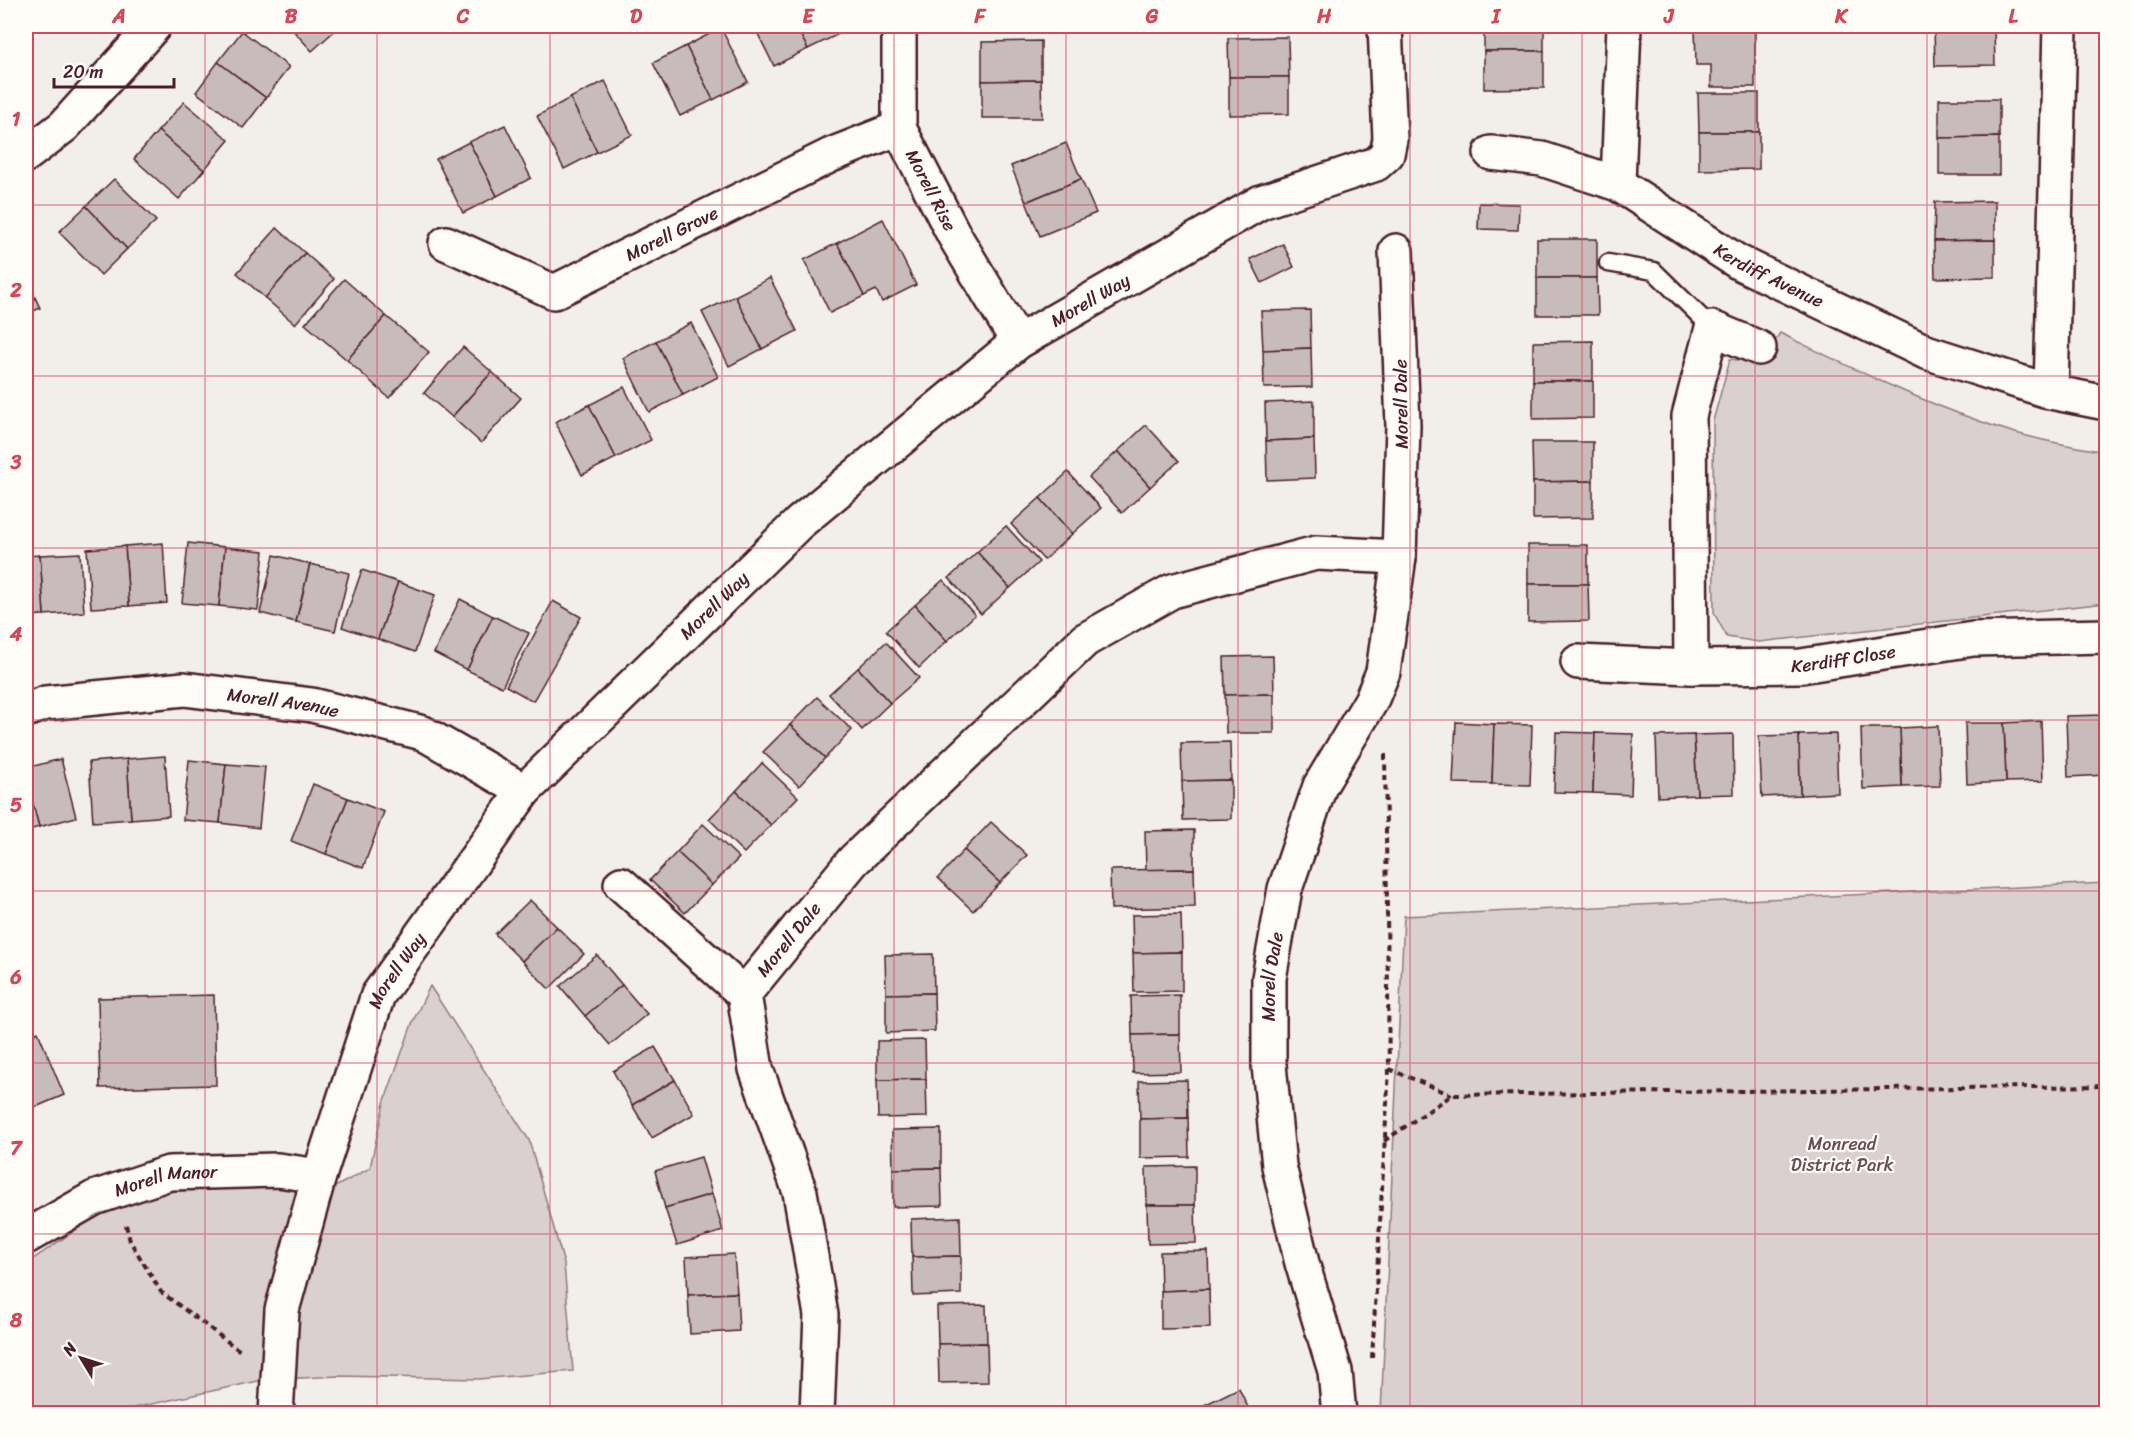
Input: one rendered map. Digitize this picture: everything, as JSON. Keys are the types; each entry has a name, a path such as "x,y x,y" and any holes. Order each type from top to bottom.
{"street":[{"path":"26,155 64,126 154,26"},
{"name":"Morell Rise","path":"899,26 899,128 954,235 1018,342"},
{"name":"Morell Way","path":"276,1413 282,1310 319,1176 378,995 524,791 799,523 1018,342 1261,202 1376,164 1387,154 1390,139 1385,26"},
{"path":"1618,184 1624,26"},
{"path":"2050,392 2060,26"},
{"name":"Morell Grove","path":"446,243 554,292 831,155 899,128"},
{"name":"Kerdiff Avenue","path":"1491,153 1542,159 1618,184 1738,262 1926,352 2050,392 2106,403"},
{"name":"Morell Dale","path":"1339,1413 1335,1371 1302,1263 1279,1166 1269,1065 1269,978 1285,889 1320,786 1371,701 1383,672 1399,557 1403,425 1396,251"},
{"path":"1691,667 1689,416 1712,328 1759,348"},
{"name":"Morell Dale","path":"744,994 853,861 1085,640 1172,591 1316,553 1399,557"},
{"name":"Kerdiff Close","path":"1578,662 1691,667 1801,666 1973,639 2106,636"},
{"name":"Morell Avenue","path":"26,710 46,703 184,688 312,705 423,733 524,791"},
{"name":"Morell Dale","path":"621,884 744,994 756,1069 800,1192 821,1315 817,1413"},
{"name":"Morell Manor","path":"26,1237 94,1198 169,1173 278,1170 319,1176"}],"lane":[{"path":"1608,263 1654,271 1712,328"}],"path":[{"path":"1371,701 1384,714 1389,1069 1372,1366"},
{"path":"1389,1069 1452,1095 2106,1086"},
{"path":"1384,1141 1452,1095"},
{"path":"125,1223 130,1241 161,1292 244,1353 242,1364"}],"green space":[{"path":"1780,333 1956,413 2028,436 2106,452 2106,603 1759,642 1727,637 1714,613 1713,421 1730,359 1760,363"},
{"name":"Monread District Park","path":"2106,883 2106,1413 1381,1413 1404,916"},
{"path":"430,986 529,1140 564,1264 573,1371 478,1379 338,1376 263,1380 110,1413 26,1414 26,1264 108,1208 157,1193 197,1189 337,1186 370,1168 384,1103 413,1021"}],"building":[{"path":"289,26 340,26 312,51"},
{"path":"754,26 796,26 808,49 774,66"},
{"path":"796,26 840,26 843,32 808,49"},
{"path":"978,26 1038,26 1038,32 978,32"},
{"path":"1484,26 1544,26 1544,51 1484,51"},
{"path":"1755,26 1755,27 1695,27"},
{"path":"1934,26 1994,26 1994,28 1934,28"},
{"path":"1695,27 1755,27 1755,87 1711,87 1711,65 1696,65"},
{"path":"721,28 748,82 713,100 686,46"},
{"path":"1934,28 1994,28 1995,65 1935,66"},
{"path":"242,31 289,67 266,98 218,62"},
{"path":"1288,37 1289,77 1229,77 1228,38"},
{"path":"1041,41 1041,80 982,81 982,42"},
{"path":"686,46 713,100 680,116 653,63"},
{"path":"1484,51 1544,51 1544,88 1484,89"},
{"path":"218,62 266,98 243,128 196,92"},
{"path":"1229,77 1289,77 1289,114 1229,115"},
{"path":"1041,80 1042,118 982,118 982,81"},
{"path":"605,81 632,135 597,152 570,98"},
{"path":"1698,93 1759,93 1759,132 1699,132"},
{"path":"570,98 597,152 564,169 537,116"},
{"path":"1939,99 1999,99 1999,137 1939,138"},
{"path":"184,102 229,140 204,170 158,131"},
{"path":"505,125 531,178 497,196 469,142"},
{"path":"158,131 204,170 179,199 134,159"},
{"path":"1699,132 1759,132 1759,169 1699,170"},
{"path":"1999,137 1999,175 1939,175 1939,138"},
{"path":"469,142 497,196 463,213 436,159"},
{"path":"1066,143 1081,179 1026,202 1011,166"},
{"path":"114,179 156,221 127,249 86,206"},
{"path":"1081,179 1096,213 1040,236 1026,202"},
{"path":"1995,201 1995,240 1934,241 1935,202"},
{"path":"1479,203 1519,204 1518,230 1478,229"},
{"path":"86,206 127,249 101,275 59,232"},
{"path":"883,219 916,285 882,302 876,290 864,296 837,243"},
{"path":"277,228 305,253 265,298 237,273"},
{"path":"1537,239 1597,239 1597,278 1537,278"},
{"path":"1995,240 1995,277 1935,278 1934,241"},
{"path":"837,243 864,296 830,313 804,260"},
{"path":"1283,244 1294,267 1262,283 1250,259"},
{"path":"305,253 334,279 295,324 265,298"},
{"path":"26,278 40,308 26,315"},
{"path":"770,278 797,331 762,349 735,296"},
{"path":"1537,278 1597,278 1598,315 1537,315"},
{"path":"344,279 386,316 347,360 305,324"},
{"path":"735,296 762,349 729,366 702,312"},
{"path":"1310,310 1311,348 1263,350 1261,311"},
{"path":"386,316 429,352 389,398 347,360"},
{"path":"691,323 718,377 683,395 656,341"},
{"path":"656,341 683,395 649,412 623,358"},
{"path":"1593,341 1593,381 1533,381 1533,342"},
{"path":"463,347 492,372 452,417 424,393"},
{"path":"1311,348 1312,387 1264,388 1263,350"},
{"path":"492,372 521,398 481,443 452,417"},
{"path":"1533,381 1593,381 1593,418 1533,419"},
{"path":"624,387 651,440 616,458 589,405"},
{"path":"1314,401 1314,439 1266,441 1265,403"},
{"path":"589,405 616,458 582,475 555,422"},
{"path":"1146,425 1179,461 1150,487 1118,451"},
{"path":"1314,439 1315,478 1267,480 1266,441"},
{"path":"1532,442 1593,442 1593,481 1533,482"},
{"path":"1118,451 1150,487 1122,513 1089,477"},
{"path":"1068,472 1101,508 1072,534 1040,498"},
{"path":"1593,481 1593,518 1533,519 1533,482"},
{"path":"1040,498 1072,534 1044,560 1011,524"},
{"path":"1006,526 1039,562 1010,588 977,552"},
{"path":"163,543 167,603 129,606 125,546"},
{"path":"188,543 225,547 219,606 182,603"},
{"path":"1528,545 1588,545 1588,584 1528,584"},
{"path":"125,546 129,606 91,608 87,549"},
{"path":"225,547 264,551 258,610 219,606"},
{"path":"977,552 1010,588 981,614 949,578"},
{"path":"80,553 84,612 44,615 40,555"},
{"path":"40,555 44,615 26,616 26,556"},
{"path":"274,555 310,564 296,622 260,613"},
{"path":"310,564 349,573 335,631 296,622"},
{"path":"362,570 398,582 378,639 342,627"},
{"path":"943,580 975,615 947,641 915,605"},
{"path":"398,582 435,595 415,652 378,639"},
{"path":"1528,584 1588,584 1589,621 1528,622"},
{"path":"460,599 493,616 467,670 434,653"},
{"path":"553,601 581,617 533,701 506,686"},
{"path":"915,605 947,641 919,668 886,631"},
{"path":"493,616 529,633 502,687 467,670"},
{"path":"886,642 919,678 890,703 858,668"},
{"path":"1273,656 1274,694 1225,695 1224,657"},
{"path":"858,668 890,703 862,730 829,694"},
{"path":"1274,694 1274,733 1226,733 1225,695"},
{"path":"817,697 852,730 825,758 790,725"},
{"path":"2105,715 2106,775 2068,777 2066,716"},
{"path":"2041,721 2043,781 2006,782 2004,723"},
{"path":"1456,722 1494,724 1492,784 1453,783"},
{"path":"1965,723 2004,723 2006,782 1967,784"},
{"path":"1494,724 1532,725 1530,785 1492,784"},
{"path":"790,725 825,758 799,786 763,752"},
{"path":"1938,726 1940,786 1902,787 1900,728"},
{"path":"1861,728 1900,728 1902,787 1863,789"},
{"path":"1556,732 1595,733 1593,793 1554,792"},
{"path":"1595,733 1633,734 1631,795 1593,793"},
{"path":"1733,734 1734,794 1697,795 1694,735"},
{"path":"1836,734 1838,793 1800,795 1799,735"},
{"path":"1694,735 1697,795 1658,797 1656,736"},
{"path":"1799,735 1800,795 1762,797 1759,736"},
{"path":"1230,742 1231,780 1182,781 1181,743"},
{"path":"165,756 169,816 131,819 127,759"},
{"path":"61,759 76,817 39,827 26,778 26,768"},
{"path":"127,759 131,819 93,822 89,762"},
{"path":"189,760 226,764 220,823 183,820"},
{"path":"762,763 798,797 771,825 736,791"},
{"path":"226,764 265,767 259,828 220,823"},
{"path":"26,778 39,827 26,831"},
{"path":"1231,780 1231,819 1183,820 1182,781"},
{"path":"313,784 348,798 326,854 291,841"},
{"path":"736,791 771,825 744,853 709,819"},
{"path":"348,798 384,812 363,868 326,854"},
{"path":"991,822 1027,855 1000,883 964,850"},
{"path":"703,824 739,858 712,885 677,852"},
{"path":"1194,830 1194,869 1146,870 1145,831"},
{"path":"964,850 1000,883 973,911 938,878"},
{"path":"677,852 712,885 685,913 650,880"},
{"path":"1194,869 1195,907 1111,909 1110,870"},
{"path":"530,900 557,927 522,961 495,934"},
{"path":"1181,914 1182,952 1133,953 1132,915"},
{"path":"557,927 584,954 549,989 522,961"},
{"path":"1182,952 1182,991 1134,992 1133,953"},
{"path":"933,954 934,993 886,994 885,955"},
{"path":"597,955 622,985 585,1016 560,986"},
{"path":"622,985 647,1014 610,1045 585,1016"},
{"path":"934,993 935,1031 886,1033 886,994"},
{"path":"214,995 216,1085 100,1088 98,998"},
{"path":"1180,995 1180,1034 1132,1035 1131,996"},
{"path":"38,1032 64,1095 26,1111 26,1038"},
{"path":"1180,1034 1181,1072 1133,1073 1132,1035"},
{"path":"925,1040 926,1079 877,1080 877,1041"},
{"path":"655,1047 675,1080 632,1105 613,1071"},
{"path":"926,1079 927,1117 878,1118 877,1080"},
{"path":"675,1080 694,1114 652,1138 632,1105"},
{"path":"1187,1080 1188,1118 1140,1119 1139,1081"},
{"path":"1188,1118 1189,1157 1140,1158 1140,1119"},
{"path":"941,1129 941,1168 893,1169 892,1130"},
{"path":"701,1157 712,1194 665,1208 655,1171"},
{"path":"1195,1166 1195,1205 1147,1205 1146,1167"},
{"path":"941,1168 942,1206 893,1207 893,1169"},
{"path":"712,1194 723,1231 677,1245 665,1208"},
{"path":"1147,1205 1195,1205 1196,1243 1148,1244"},
{"path":"960,1217 961,1256 912,1257 911,1219"},
{"path":"1208,1251 1209,1289 1161,1291 1160,1252"},
{"path":"734,1254 737,1293 688,1295 686,1257"},
{"path":"961,1256 961,1294 913,1296 912,1257"},
{"path":"1209,1289 1210,1328 1161,1329 1161,1291"},
{"path":"737,1293 739,1331 690,1334 688,1295"},
{"path":"986,1305 987,1343 938,1344 937,1306"},
{"path":"987,1343 988,1382 939,1383 938,1344"},
{"path":"1239,1388 1251,1414 1208,1414 1204,1405"},
{"path":"1204,1405 1208,1414 1187,1414"}]}
